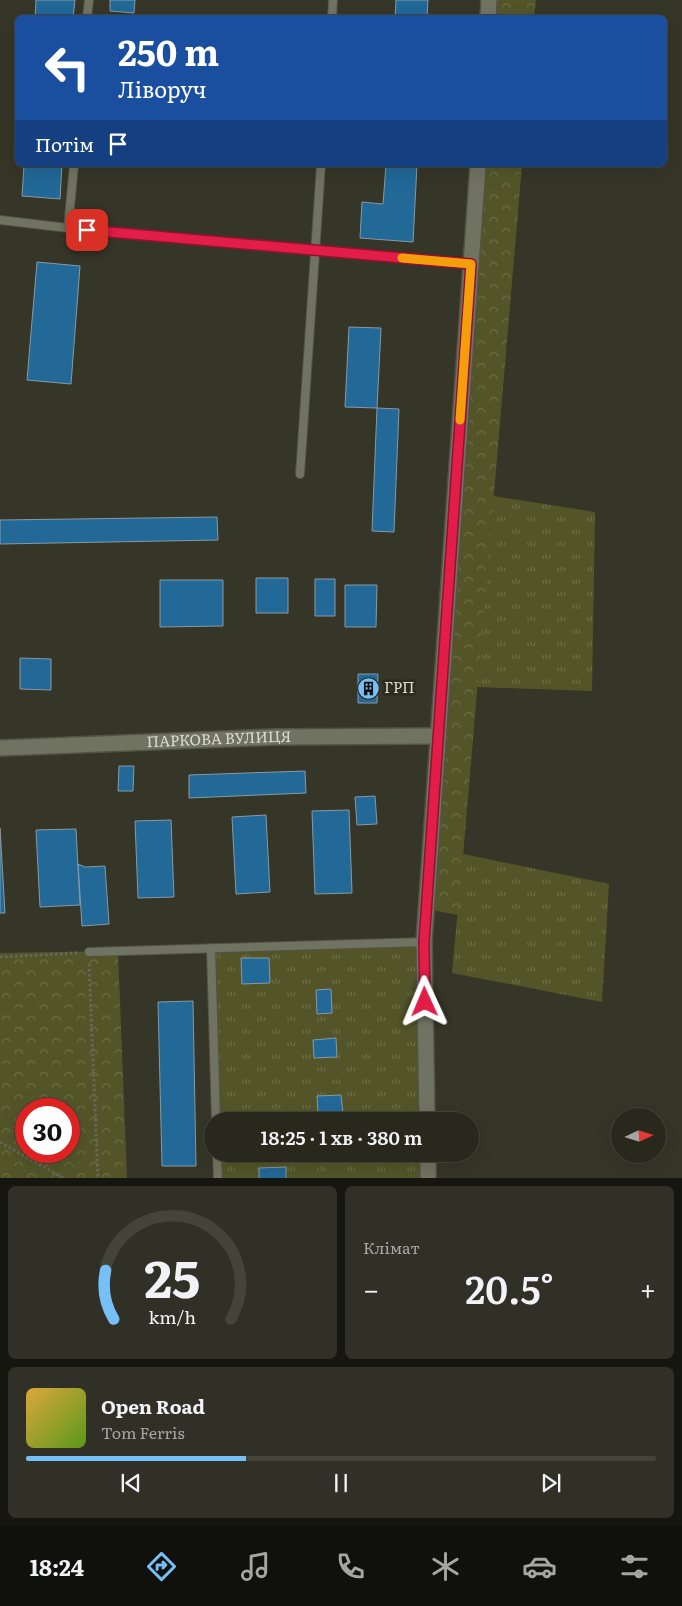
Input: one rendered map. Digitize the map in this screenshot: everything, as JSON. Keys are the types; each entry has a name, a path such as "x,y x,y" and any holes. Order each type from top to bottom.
{"street":[{"path":"488,15 489,0"},
{"path":"427,1112 424,942 478,167"},
{"name":"ПАРКОВА ВУЛИЦЯ","path":"0,748 276,737 438,736"},
{"path":"428,1162 428,1178"}],"lane":[{"path":"87,15 89,0"},
{"path":"332,15 333,0"},
{"path":"68,228 74,167"},
{"path":"300,474 321,167"},
{"path":"0,220 68,228 471,264"},
{"path":"88,952 424,942"},
{"path":"211,948 216,1112"},
{"path":"217,1162 218,1178"}],"path":[{"path":"0,956 88,952 98,1178"},
{"path":"0,1142 65,1178"}],"green space":[{"path":"489,0 536,0 534,15 488,15"},
{"path":"478,167 522,167 458,915 426,909"},
{"path":"493,496 595,512 592,691 477,687"},
{"path":"463,854 609,884 602,1002 452,973"},
{"path":"424,942 427,1112 216,1112 211,948"},
{"path":"118,951 127,1178 0,1178 0,953"},
{"path":"217,1162 428,1162 428,1178 218,1178"}],"building":[{"path":"36,0 75,0 73,15 35,15"},
{"path":"110,0 135,0 134,13 110,11"},
{"path":"396,0 428,0 427,15 395,15"},
{"path":"24,167 62,167 60,199 22,196"},
{"path":"386,167 417,167 413,242 360,238 362,202 383,204"},
{"path":"37,262 80,266 71,384 27,380"},
{"path":"349,327 381,328 377,408 345,407"},
{"path":"377,408 399,409 394,532 372,531"},
{"path":"217,517 218,540 0,544 0,520"},
{"path":"256,578 288,578 288,613 256,613"},
{"path":"315,579 335,579 335,616 315,616"},
{"path":"160,580 223,580 223,626 160,627"},
{"path":"345,585 377,585 376,627 345,627"},
{"path":"20,658 51,659 51,690 20,689"},
{"name":"ГРП","path":"358,674 378,674 377,703 358,703"},
{"path":"119,766 134,766 133,791 118,791"},
{"path":"305,771 306,793 189,798 189,775"},
{"path":"375,796 377,824 357,825 355,797"},
{"path":"349,810 352,893 315,894 312,811"},
{"path":"266,815 270,892 236,894 232,817"},
{"path":"171,820 174,897 138,898 135,821"},
{"path":"0,828 5,913 0,913"},
{"path":"76,829 80,905 40,907 36,830"},
{"path":"78,864 85,867 105,866 109,924 82,926"},
{"path":"241,958 269,958 270,983 242,984"},
{"path":"331,989 332,1013 317,1014 316,990"},
{"path":"193,1001 196,1166 162,1166 158,1002"},
{"path":"336,1038 337,1057 314,1058 313,1040"},
{"path":"341,1095 343,1112 318,1112 317,1096"},
{"path":"286,1167 286,1178 259,1178 259,1168"}],"slow traffic":[{"path":"402,258 471,264 460,420"}],"place":[{"name":"ГРП","path":"368,688"}],"route":[{"path":"87,230 471,264 424,942 425,1002"}]}
